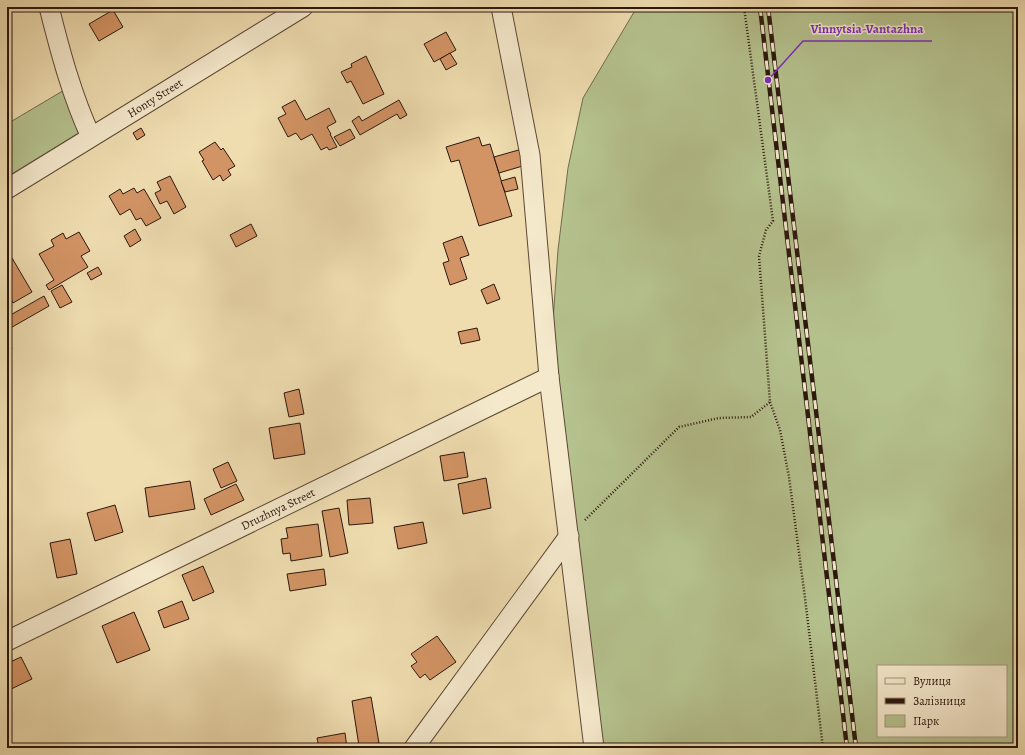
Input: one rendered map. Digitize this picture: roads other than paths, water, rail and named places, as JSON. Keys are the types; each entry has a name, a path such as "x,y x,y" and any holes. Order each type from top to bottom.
{"street":[{"path":"49,7 71,86 91,137"},
{"name":"Honty Street","path":"7,189 303,7"},
{"path":"501,7 530,155 549,377 594,748"},
{"name":"Druzhnya Street","path":"7,641 549,377"},
{"path":"414,748 569,536"}],"railway":[{"path":"760,7 847,748"},
{"path":"768,7 856,748"}],"place":[{"name":"Vinnytsia-Vantazhna","path":"768,80"}]}
